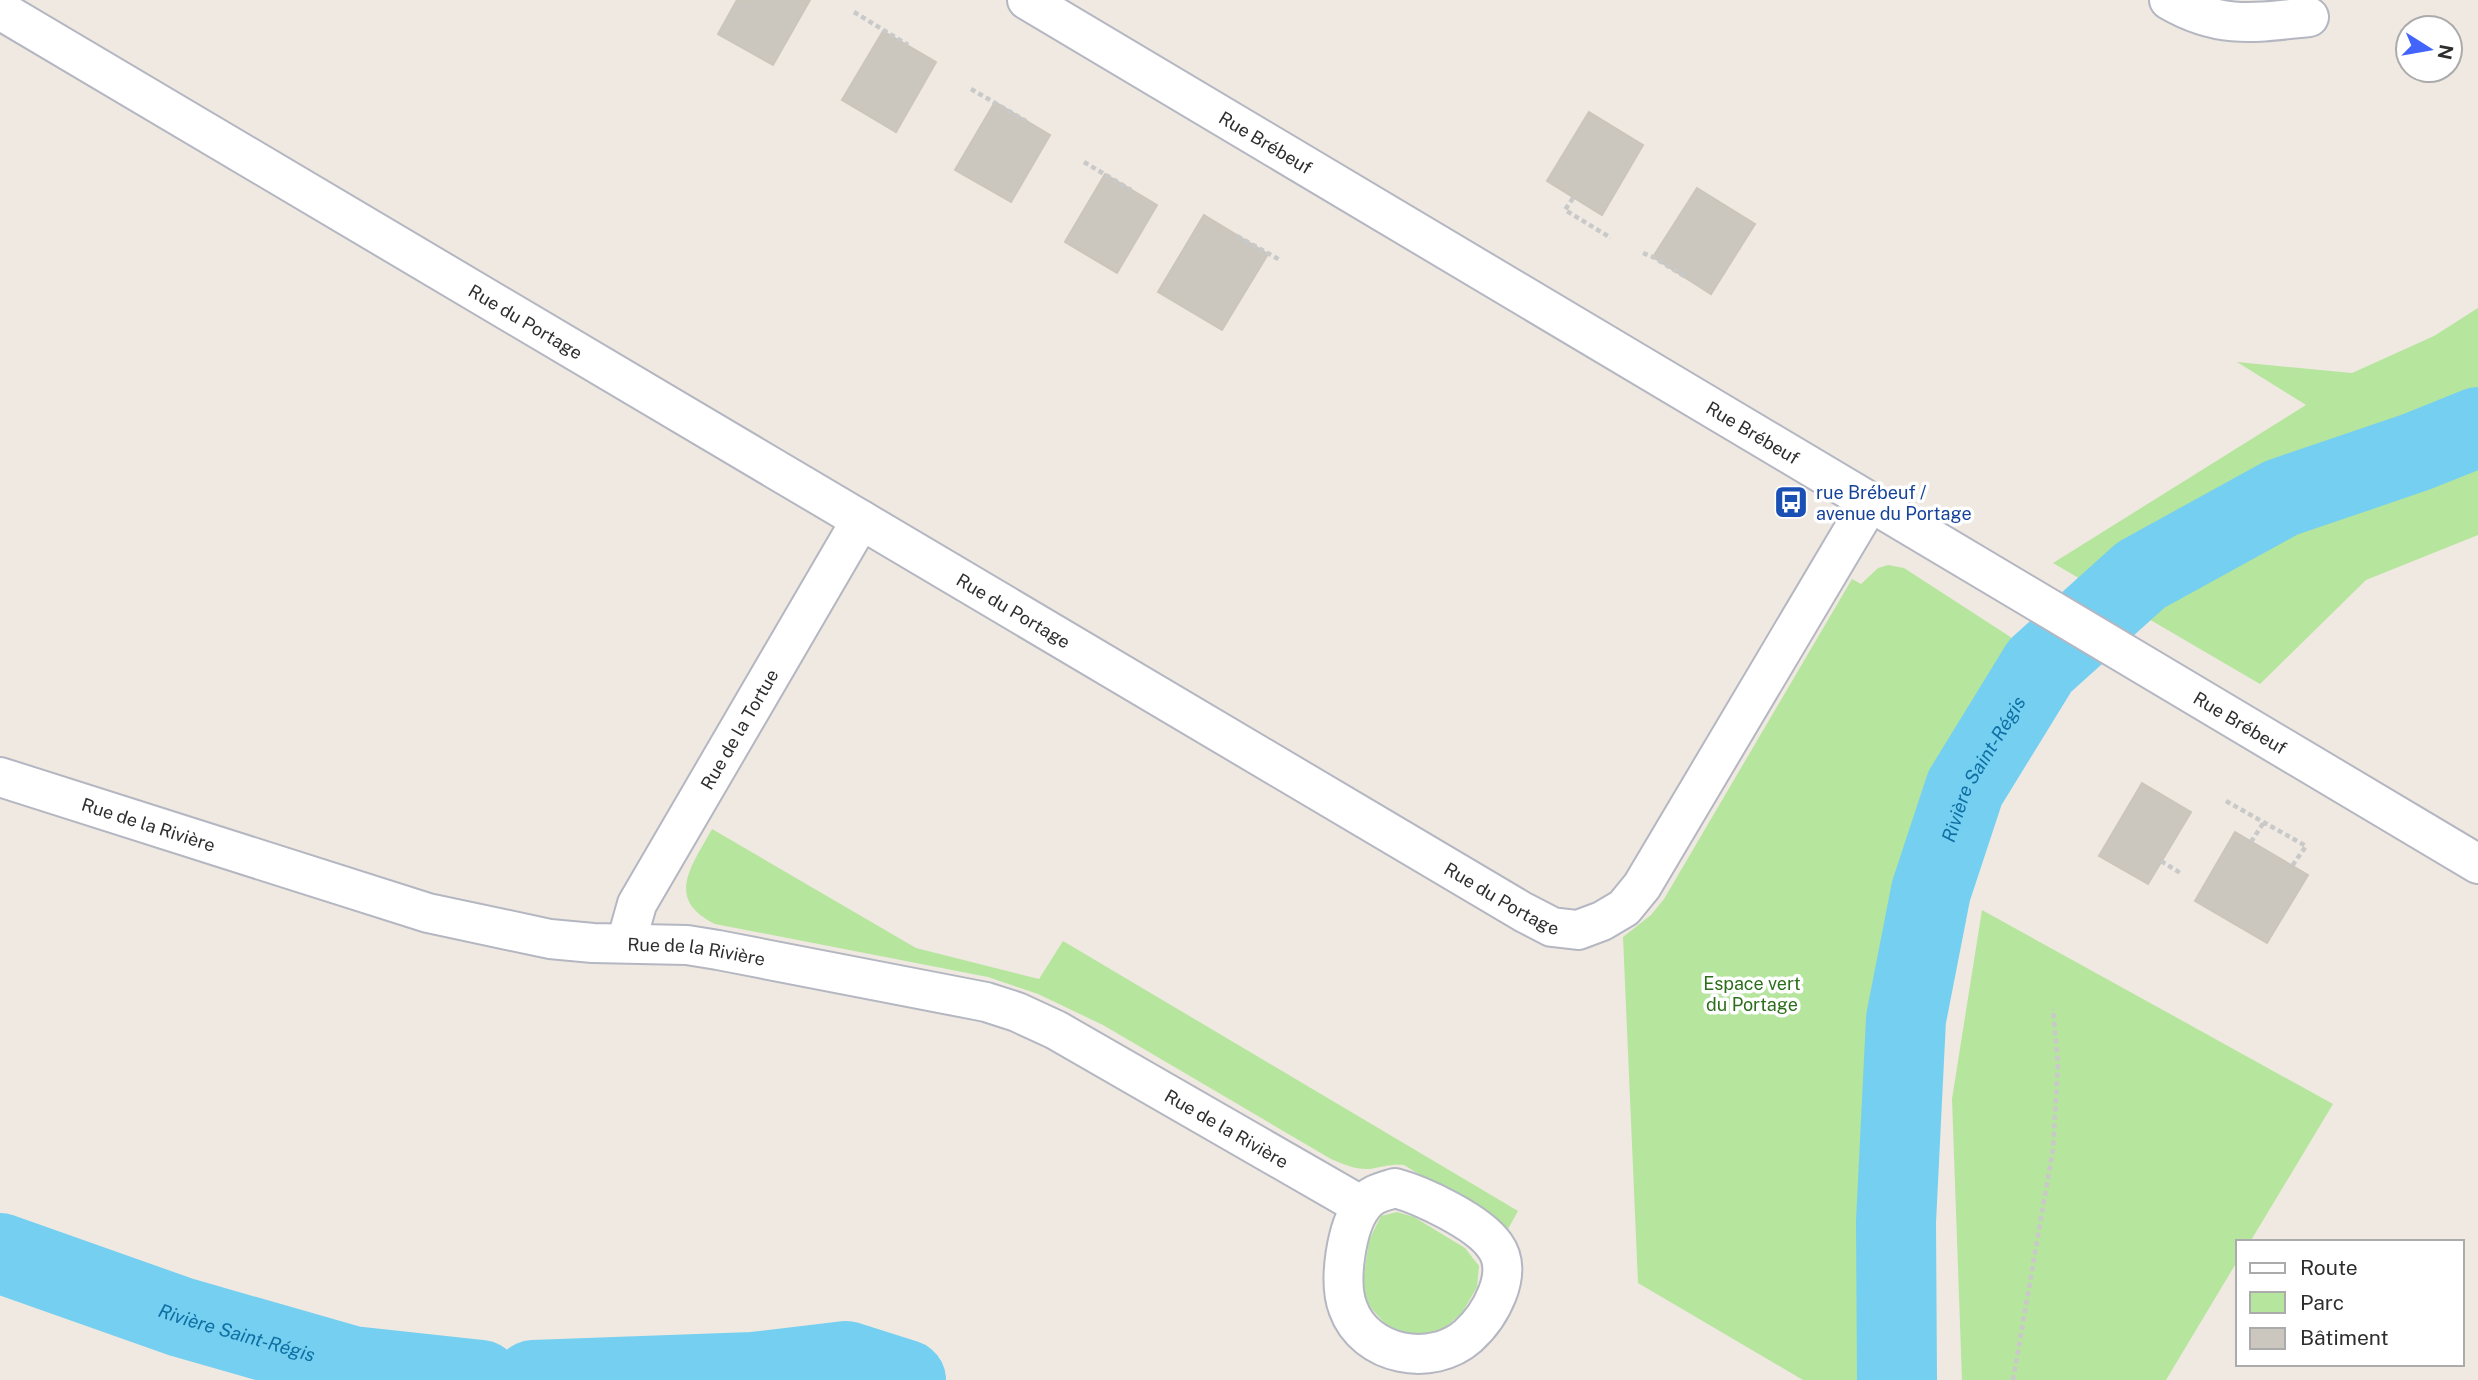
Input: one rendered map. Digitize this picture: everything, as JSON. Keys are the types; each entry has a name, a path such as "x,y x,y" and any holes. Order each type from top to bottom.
{"street":[{"name":"Rue Brébeuf","path":"1027,0 2478,864"},
{"path":"2168,0 2188,12 2232,22 2309,17"},
{"name":"Rue du Portage","path":"0,9 1552,927 1578,930 1602,921 1624,908 1642,886 1870,502"},
{"name":"Rue de la Tortue","path":"626,943 637,904 861,520"},
{"name":"Rue de la Rivière","path":"0,777 428,913 550,939 687,945 986,1002 1017,1012 1056,1030 1362,1206"},
{"path":"1395,1188 1416,1194 1458,1217 1496,1246 1502,1266 1499,1291 1468,1336 1446,1350 1421,1356 1399,1352 1377,1343 1359,1326 1348,1308 1344,1266 1349,1236 1362,1206 1373,1195 1395,1188"}],"path":[{"path":"854,12 908,46"},
{"path":"971,89 1026,121"},
{"path":"1084,162 1131,190"},
{"path":"1573,198 1565,210 1611,238"},
{"path":"1237,236 1280,260"},
{"path":"1643,253 1684,276"},
{"path":"2226,801 2306,846 2292,866"},
{"path":"2251,842 2264,822"},
{"path":"2161,861 2182,874"},
{"path":"2013,1380 2053,1149 2058,1063 2053,1009"}],"green space":[{"path":"2478,308 2478,535 2366,580 2260,684 2053,563 2306,405 2237,362 2352,373 2434,336"},
{"name":"Espace vert du Portage","path":"1888,565 1904,568 2012,638 1928,789 1900,883 1884,966 1868,1126 1864,1217 1870,1296 1865,1380 1803,1380 1638,1283 1623,937 1651,915 1664,899 1852,579 1861,584 1878,568"},
{"path":"712,829 916,948 1039,979 1063,941 1518,1211 1508,1229 1404,1165 1365,1169 1331,1159 1103,1025 1038,994 988,977 715,924 699,914 690,904 686,893 691,869"},
{"path":"1982,910 2333,1104 2251,1240 2236,1240 2236,1263 2166,1380 1962,1380 1952,1099"},
{"path":"1397,1212 1414,1217 1465,1248 1479,1266 1477,1287 1462,1313 1442,1330 1414,1336 1390,1329 1371,1308 1362,1290 1369,1240 1381,1216"}],"building":[{"path":"737,0 810,0 773,65 718,34"},
{"path":"883,31 936,62 896,132 842,100"},
{"path":"995,102 1050,135 1011,202 955,170"},
{"path":"1589,112 1643,145 1602,215 1547,181"},
{"path":"1105,174 1157,205 1117,273 1065,242"},
{"path":"1697,188 1755,224 1711,294 1653,257"},
{"path":"1204,215 1268,254 1222,330 1158,292"},
{"path":"2142,783 2191,812 2148,884 2099,856"},
{"path":"2235,832 2308,875 2267,943 2195,901"}],"waterway":[{"name":"Rivière Saint-Régis","path":"1897,1380 1896,1222 1906,1019 1931,891 1965,788 2040,666 2141,575 2281,498 2416,452 2478,427"},
{"name":"Rivière Saint-Régis","path":"0,1253 181,1317 352,1366 481,1380"},
{"name":"Rivière Saint-Régis","path":"533,1380 753,1372 846,1361 906,1380"}],"place":[{"name":"rue Brébeuf / avenue du Portage","path":"1791,502"}]}
